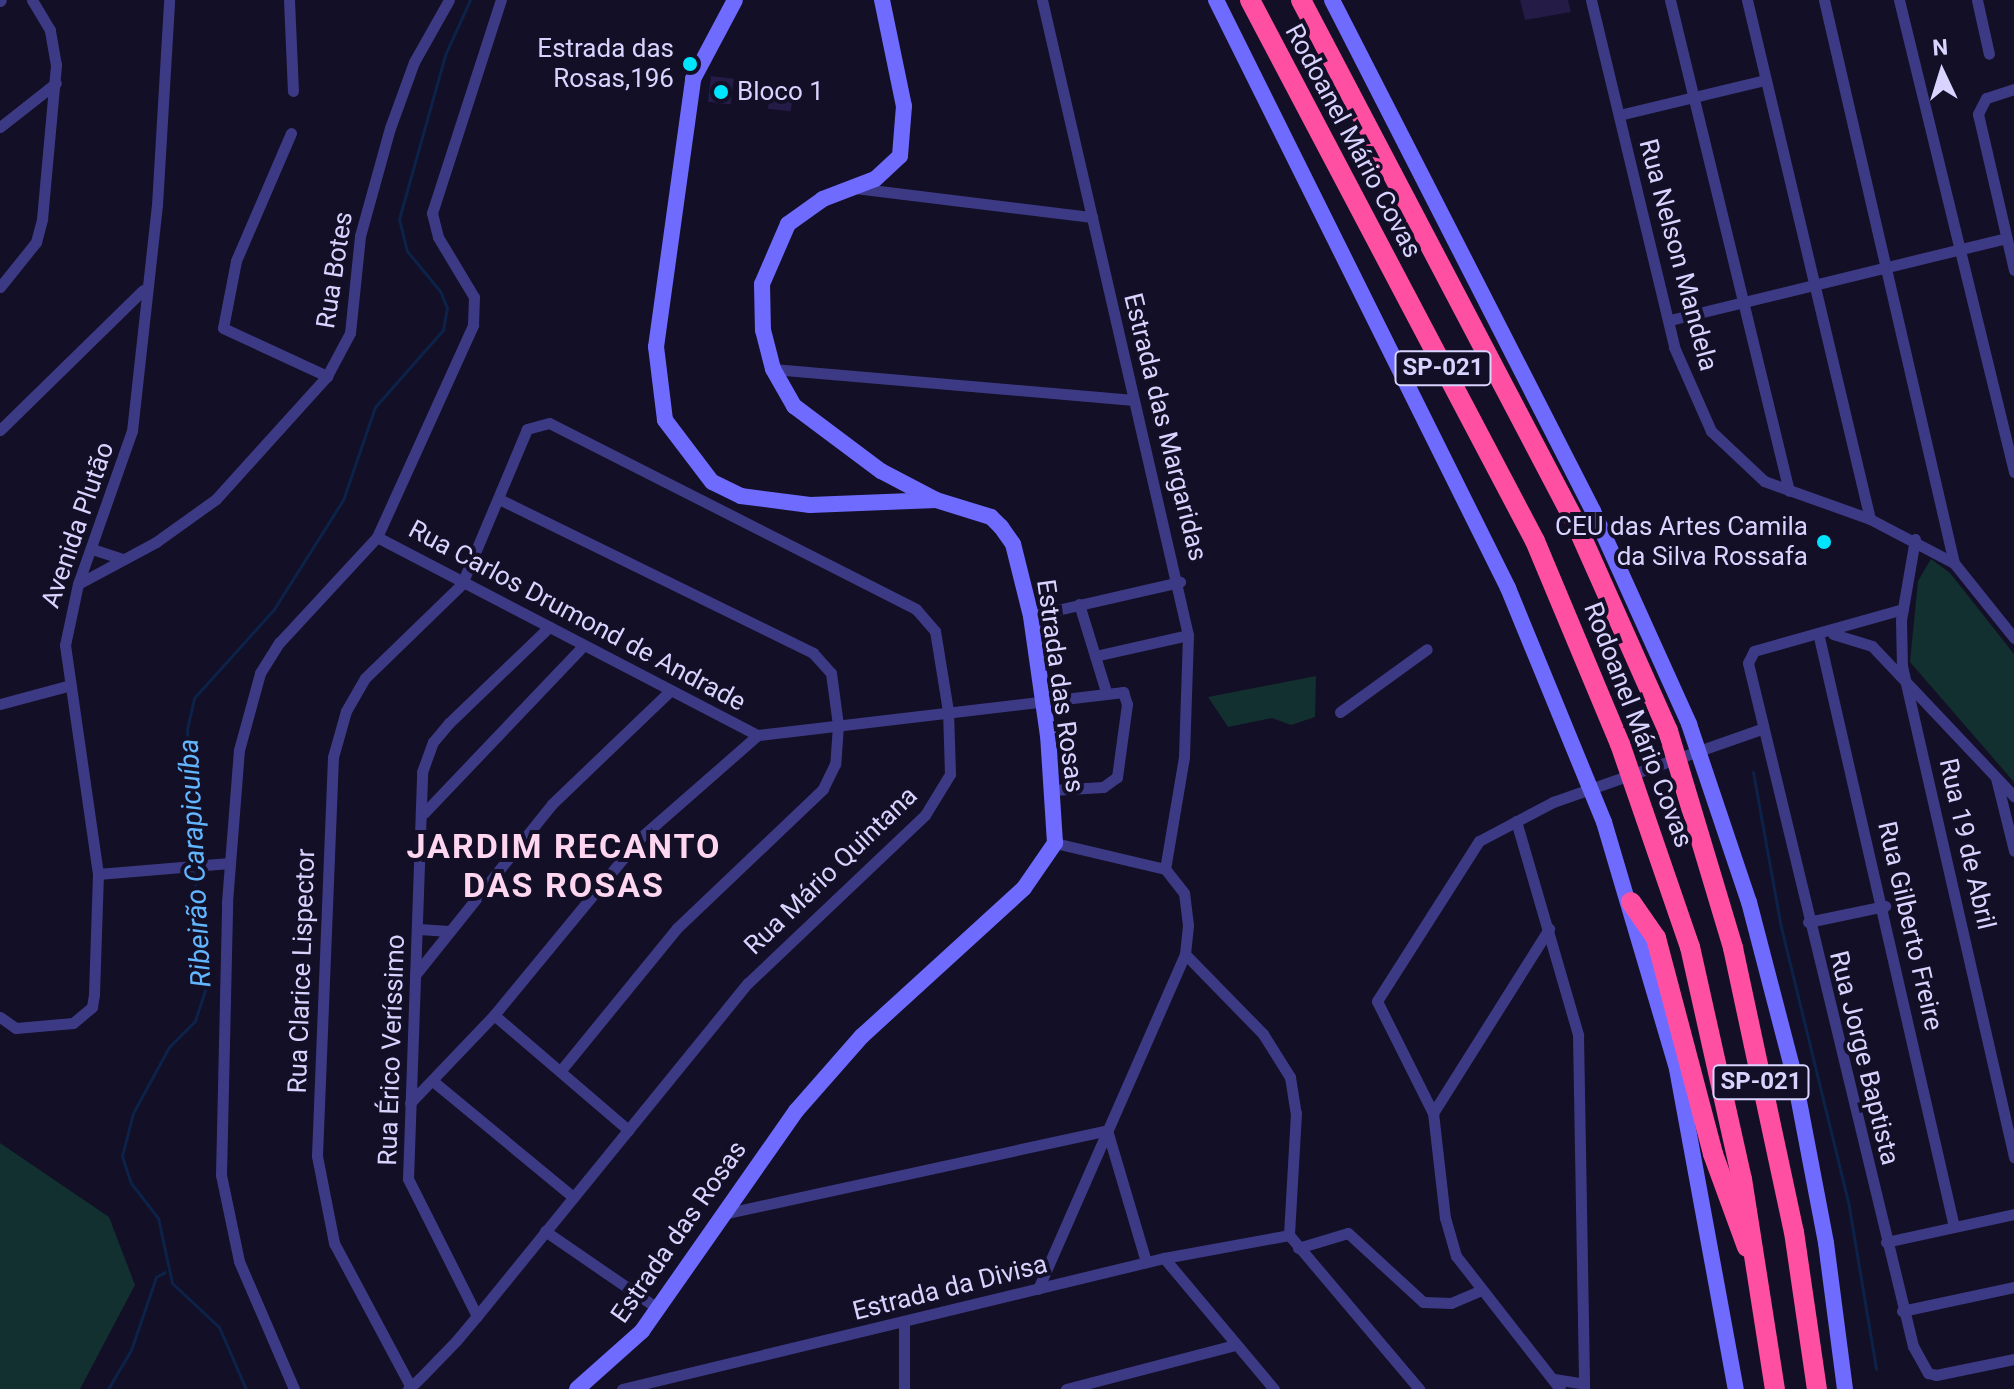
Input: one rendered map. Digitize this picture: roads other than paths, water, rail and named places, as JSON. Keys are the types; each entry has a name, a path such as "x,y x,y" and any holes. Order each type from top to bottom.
{"highway":[{"name":"Rodoanel Mário Covas","path":"1250,0 1535,541 1620,744 1690,947 1757,1270 1775,1389"},
{"name":"Rodoanel Mário Covas","path":"1301,0 1575,522 1668,731 1733,948 1781,1165 1817,1389"},
{"path":"1631,902 1656,938 1717,1168 1757,1270"}],"main road":[{"name":"Estrada das Rosas","path":"577,1389 619,1356 657,1308 718,1215 853,1047 1024,888 1055,843 1052,790 1031,616 1013,544 1001,527 991,517 936,500 810,505 741,496 712,482 665,420 656,347 693,79 735,0"},
{"path":"882,0 904,106 904,136 890,168 801,211 768,260 761,302 773,369 794,406 820,429 936,500"},
{"path":"1216,0 1508,588 1604,822 1631,902 1692,1134 1736,1389"},
{"path":"1332,0 1593,511 1689,724 1719,810 1794,1075 1826,1243 1845,1389"}],"street":[{"path":"0,287 36,242 56,83 50,30 32,0"},
{"name":"Avenida Plutão","path":"0,1017 16,1028 42,1029 73,1023 92,1007 98,874 65,645 78,584 132,431 143,290 157,205 169,0"},
{"path":"293,91 291,5 303,0"},
{"name":"Rua Botes","path":"78,584 216,499 327,376 350,333 360,236 390,128 414,62 449,0"},
{"path":"294,1389 239,1261 221,1175 230,863 239,750 260,673 279,643 377,537 473,325 474,297 438,237 432,213 501,0"},
{"name":"Estrada das Margaridas","path":"1042,0 1134,400 1180,582 1188,635 1184,757 1165,869"},
{"name":"Rua Nelson Mandela","path":"1591,0 1686,381 1711,431 1764,481 1870,519 1915,539 1954,563 2014,638"},
{"path":"1670,0 1746,300 1789,491"},
{"path":"1747,0 1817,282 1870,519"},
{"path":"1824,0 1890,264 1954,563"},
{"path":"1899,0 2014,472"},
{"path":"1977,0 1989,54"},
{"path":"1619,115 1765,80"},
{"path":"0,127 56,83"},
{"path":"2014,89 1993,94 1980,105 2014,270"},
{"path":"291,133 241,247 223,328 327,376"},
{"path":"852,188 1092,217"},
{"path":"1670,320 2006,238"},
{"path":"2,426 118,318 143,290"},
{"path":"118,318 141,322"},
{"path":"773,369 1134,400"},
{"name":"Rua Mário Quintana","path":"409,1388 477,1316 748,983 925,815 950,774 948,711 935,631 916,609 562,426 537,423 527,429 499,499"},
{"path":"462,584 499,499 813,653 831,673 838,725 835,764 823,789 677,928 562,1069"},
{"name":"Rua Carlos Drumond de Andrade","path":"377,537 462,584 758,735 1106,692"},
{"name":"Rua 19 de Abril","path":"1915,539 1903,609 1906,681 2014,1157"},
{"path":"92,549 123,559"},
{"path":"1031,616 1180,582"},
{"name":"Rua Clarice Lispector","path":"409,1388 334,1243 317,1156 333,757 346,711 365,678 462,584"},
{"path":"1052,790 1103,787 1117,777 1127,698 1123,692 1106,692 1079,604"},
{"path":"1824,635 1903,609"},
{"name":"Rua Érico Veríssimo","path":"477,1316 415,1202 408,1179 424,813 422,772 433,742 549,627"},
{"path":"1095,656 1188,635"},
{"path":"1824,635 1872,646 2014,796"},
{"name":"Rua Jorge Baptista","path":"1824,635 1754,651 1748,663 1761,729 1902,1311 1928,1373 2014,1359"},
{"name":"Rua Gilberto Freire","path":"1824,635 1954,1227"},
{"path":"424,813 584,645"},
{"path":"1340,712 1427,649"},
{"path":"0,704 71,685"},
{"path":"415,975 552,804 670,691"},
{"path":"1516,821 1578,1035 1584,1386 1557,1384 1479,1291 1450,1241 1433,1113 1377,1001 1468,853 1516,821 1761,729"},
{"path":"410,1103 434,1082 494,1015 630,850 758,735"},
{"path":"1996,777 2014,851"},
{"path":"1038,1289 1185,954 1184,893 1165,869 1055,843"},
{"path":"98,874 230,863"},
{"path":"1808,922 1885,906"},
{"path":"419,929 449,931"},
{"path":"1433,1113 1549,929"},
{"path":"1185,954 1263,1034 1290,1077 1296,1113 1289,1235 1419,1389"},
{"path":"494,1015 562,1069 628,1130"},
{"path":"434,1082 572,1196"},
{"path":"718,1215 1107,1130"},
{"path":"1107,1130 1146,1262"},
{"path":"1886,1242 2014,1214"},
{"path":"545,1231 657,1308"},
{"path":"1298,1248 1348,1233 1423,1302 1451,1303 1479,1291"},
{"name":"Estrada da Divisa","path":"622,1389 1146,1262 1289,1235"},
{"path":"1164,1258 1274,1389"},
{"path":"1902,1311 2014,1287"},
{"path":"904,1322 904,1389"},
{"path":"1066,1389 1235,1345"},
{"path":"1114,1377 1124,1389"}],"waterway":[{"name":"Ribeirão Carapicuíba","path":"194,863 187,729 194,698 274,609 343,500 375,407 443,330 447,308 440,291 407,251 399,219 445,55 470,0"},
{"path":"1753,772 1781,927 1848,1201 1876,1369"},
{"name":"Ribeirão Carapicuíba","path":"194,871 206,987 195,1021 169,1047 133,1113 122,1156 131,1183 158,1218 172,1283 219,1327 246,1389"},
{"path":"108,1389 131,1350 156,1277 165,1272"}],"place":[{"name":"Estrada das Rosas,196","path":"690,64"},
{"name":"Bloco 1","path":"721,92"},
{"name":"CEU das Artes Camila da Silva Rossafa","path":"1824,542"}],"district":[{"name":"JARDIM RECANTO DAS ROSAS","path":"564,866"}]}
